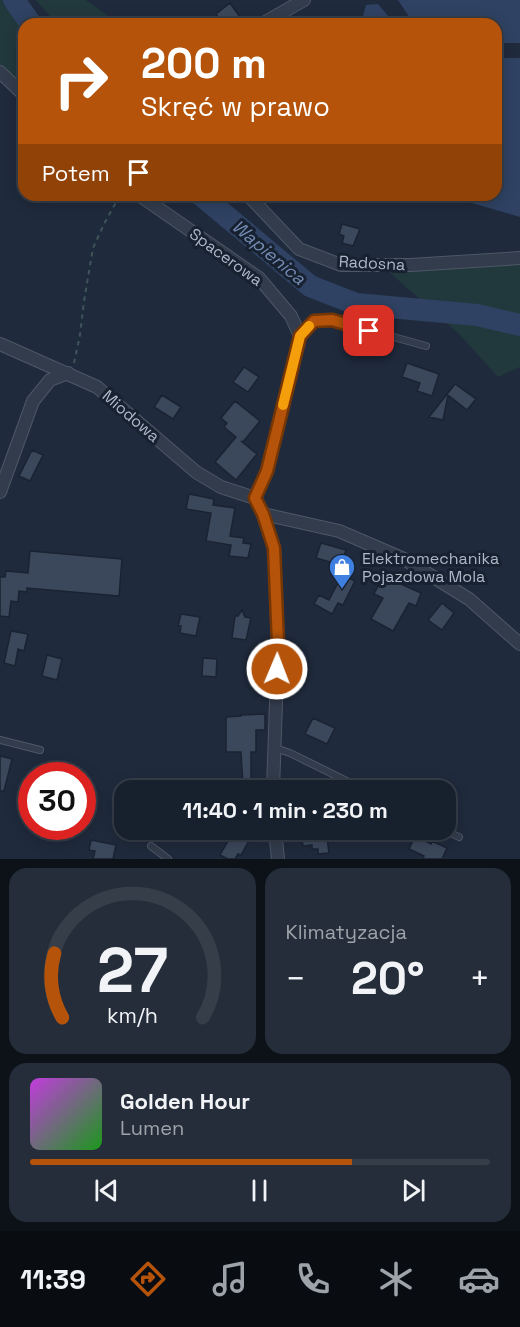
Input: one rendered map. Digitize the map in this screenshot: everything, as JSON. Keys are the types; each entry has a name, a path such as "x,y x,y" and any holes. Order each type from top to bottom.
{"street":[{"path":"272,18 304,0"},
{"path":"0,72 18,89"},
{"name":"Spacerowa","path":"148,201 259,278 291,316 300,336"},
{"name":"Radosna","path":"254,201 299,249 341,265 411,265 520,258"},
{"path":"273,780 278,643 274,548 255,498 267,471 300,336"},
{"name":"Miodowa","path":"0,344 97,387 196,472 221,487 255,498"},
{"path":"0,492 33,401 50,380 68,374"},
{"path":"263,514 339,531 404,559 469,599 520,644"},
{"path":"276,840 278,859"}],"lane":[{"path":"300,336 314,321 332,320 426,346"},
{"path":"0,740 40,750"},
{"path":"275,747 345,780"},
{"path":"151,846 168,859"}],"path":[{"path":"68,374 74,366 93,248 117,201"}],"green space":[{"path":"0,0 3,0 18,21 18,85 0,67"},
{"path":"36,0 86,0 107,15 107,18 51,18"},
{"path":"520,257 520,367 498,377 459,334 388,271"}],"water":[{"path":"398,0 520,0 520,43 502,43 502,18 410,18"},
{"path":"378,4 390,18 363,18 366,5"},
{"path":"502,58 520,58 520,217 465,201 502,201"}],"building":[{"path":"230,3 240,17 219,18 216,14"},
{"path":"342,224 360,229 353,246 342,243 344,236 339,234"},
{"path":"407,363 439,374 432,396 417,391 420,383 402,377"},
{"path":"244,367 259,377 248,392 233,382"},
{"path":"455,384 476,399 467,410 448,395 443,420 429,417"},
{"path":"162,395 181,407 173,419 154,407"},
{"path":"235,401 260,421 243,442 241,441 257,454 236,480 215,462 236,437 224,427 227,423 221,418"},
{"path":"32,450 43,455 30,481 19,476"},
{"path":"189,494 214,499 213,505 235,508 230,536 244,538 243,543 251,544 248,558 229,556 231,545 206,541 211,513 186,509"},
{"path":"321,543 346,550 341,565 316,558"},
{"path":"30,551 122,559 119,596 27,588 27,592 19,591 18,602 11,601 9,617 0,616 0,577 5,577 6,571 28,573"},
{"path":"342,575 355,581 343,605 338,603 332,614 314,604 319,595 329,600"},
{"path":"383,576 421,593 416,606 409,603 393,631 371,619 383,598 374,594"},
{"path":"442,603 454,613 442,630 428,620"},
{"path":"242,610 245,617 251,618 246,640 232,638 235,616 238,616"},
{"path":"181,614 200,617 196,636 180,633 181,626 178,626"},
{"path":"11,631 28,634 24,651 18,649 15,666 4,663"},
{"path":"47,655 62,659 57,680 42,676"},
{"path":"203,658 217,659 216,677 202,676"},
{"path":"265,714 265,730 256,730 256,752 251,752 251,780 243,780 241,752 226,752 226,717"},
{"path":"313,718 335,728 327,744 305,734"},
{"path":"0,756 12,759 4,791 0,791"},
{"path":"91,840 116,845 113,859 93,859 95,851 89,850"},
{"path":"226,840 249,840 241,855 238,854 235,859 228,859 220,855 228,841"},
{"path":"302,840 327,840 329,853 318,854 318,849 312,849 312,845 303,846"},
{"path":"413,840 423,840 431,844 432,841 447,848 442,859 423,859 424,856 409,849"}],"waterway":[{"name":"Wapienica","path":"14,0 27,18"},
{"name":"Wapienica","path":"208,201 310,286 356,304 477,315 520,325"}],"slow traffic":[{"path":"283,405 300,336 309,326"}],"place":[{"name":"Elektromechanika Pojazdowa Mola","path":"342,590"}],"route":[{"path":"277,669 274,548 255,498 267,471 300,336 314,321 332,320 369,331"}]}
